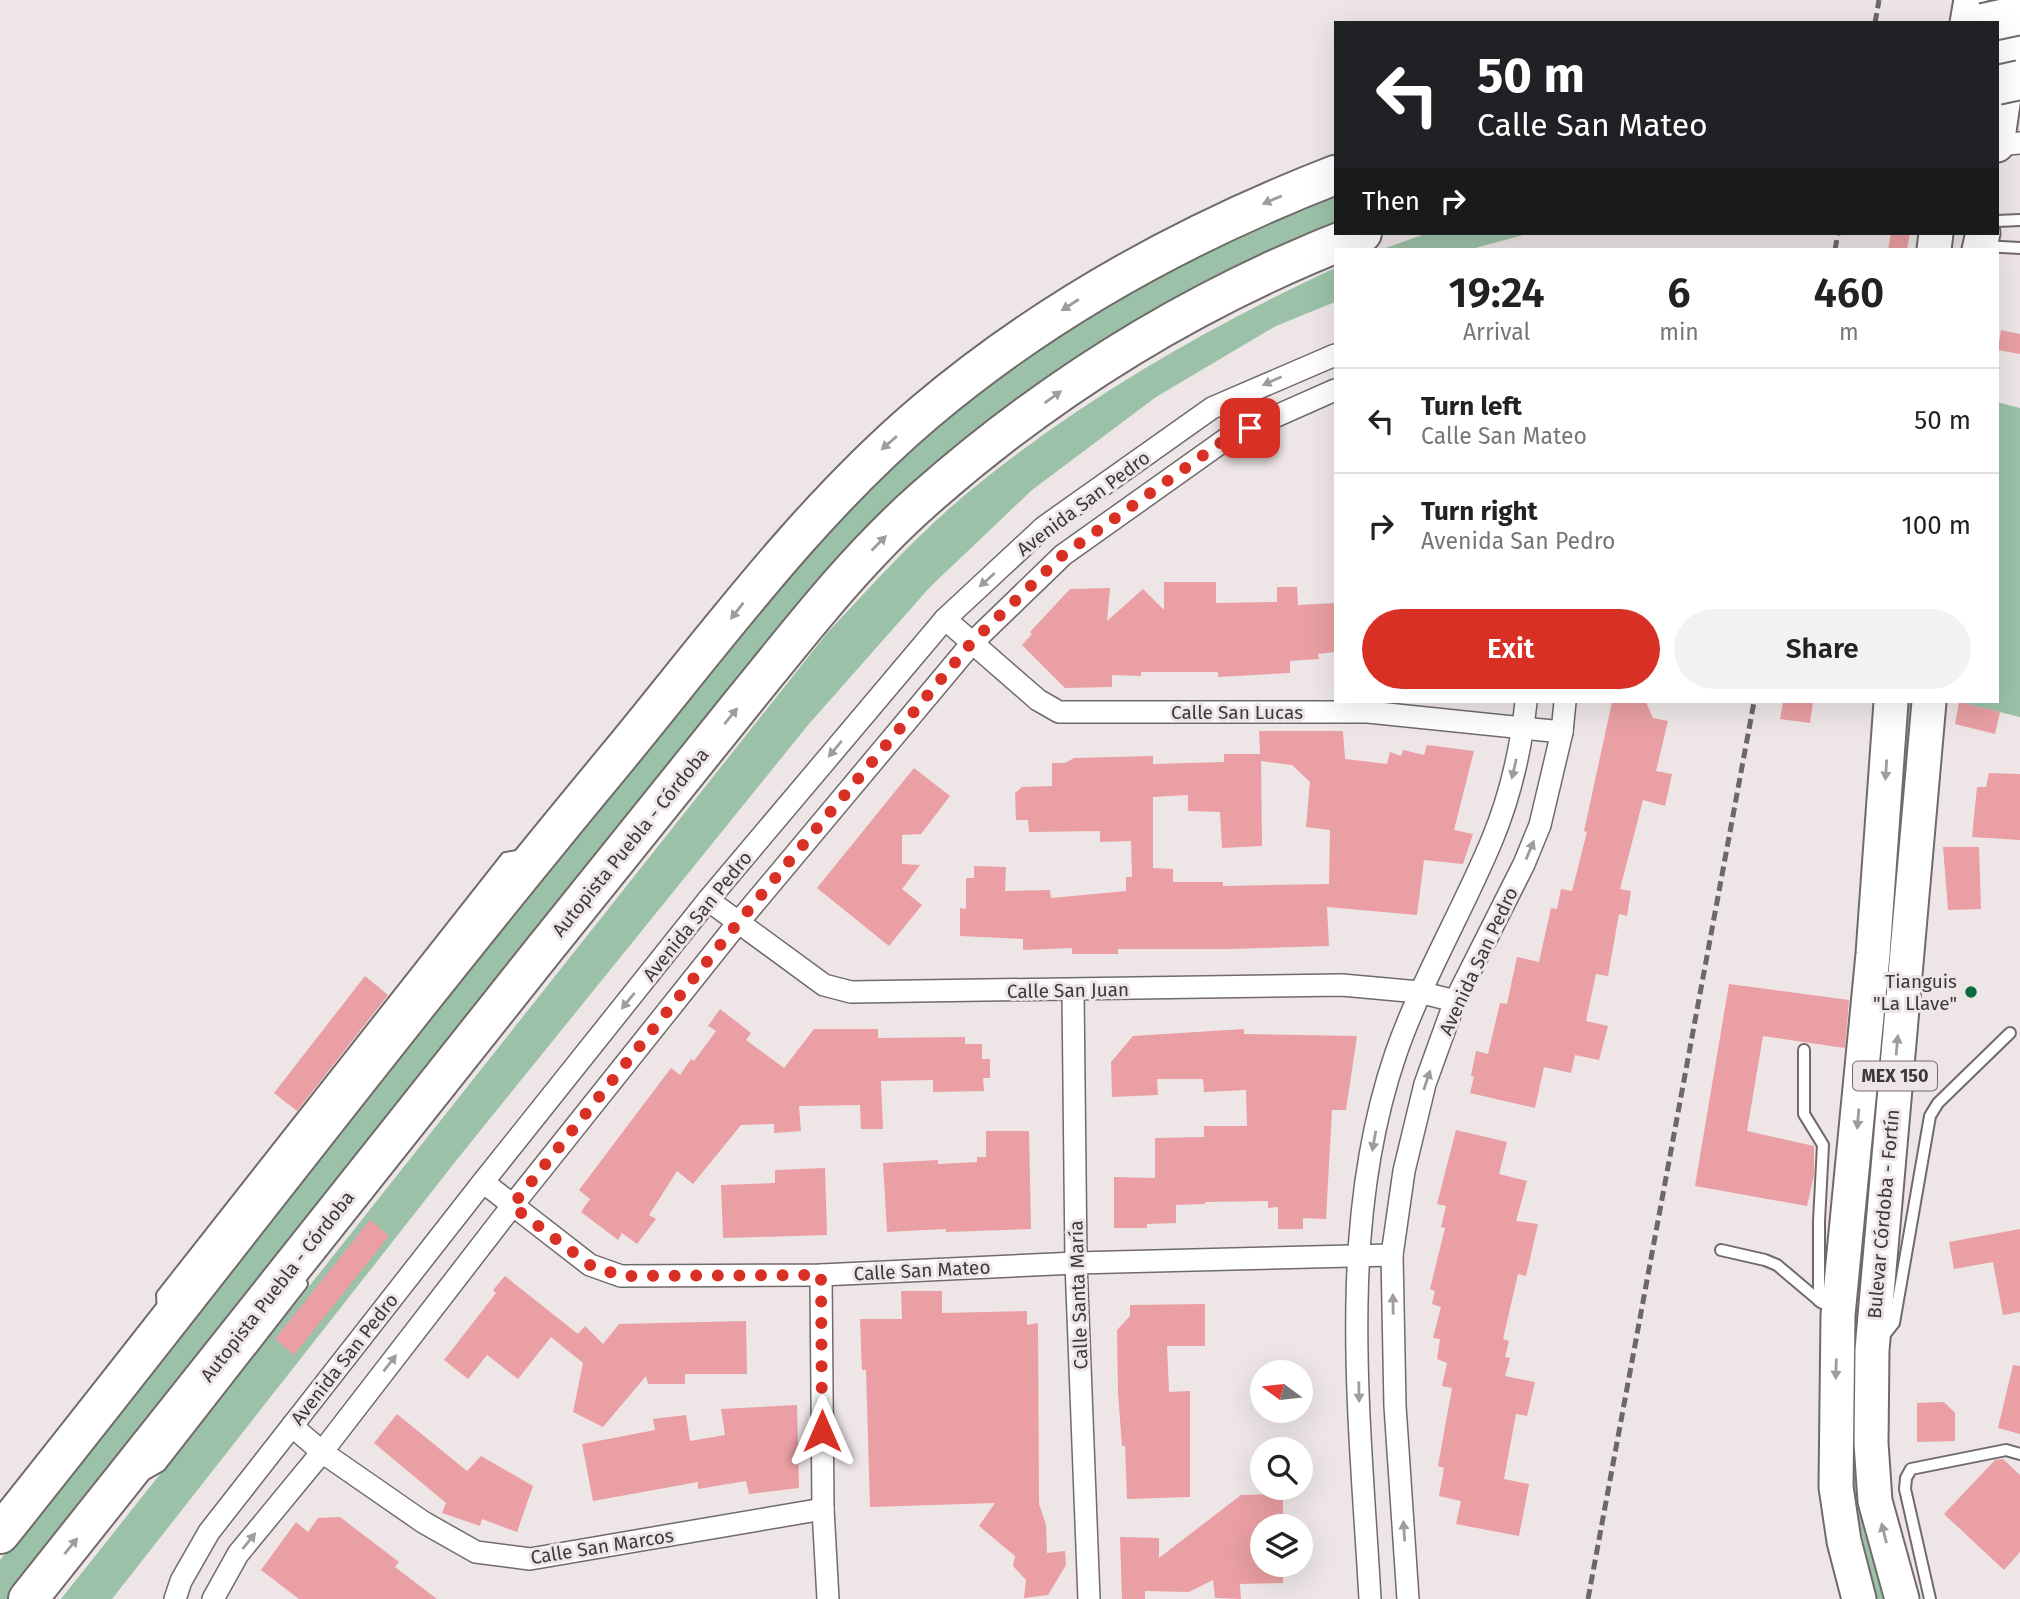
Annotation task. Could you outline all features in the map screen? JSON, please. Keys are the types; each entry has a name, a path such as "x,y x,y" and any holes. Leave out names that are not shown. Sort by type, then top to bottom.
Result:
{"highway":[{"path":"1992,21 2020,15"},
{"path":"1999,85 2020,80"},
{"path":"0,1534 537,853 765,575 880,451 928,409 1028,333 1095,289 1234,216 1334,175"},
{"name":"Autopista Puebla - Córdoba","path":"28,1599 521,987 813,616 866,557 922,501 996,439 1092,369 1154,329 1227,291 1357,235"}],"main road":[{"path":"1967,21 1971,0"},
{"path":"1999,131 2018,0"},
{"name":"Bulevar Córdoba - Fortín","path":"1859,1599 1844,1541 1836,1487 1829,1308 1843,1276 1873,954 1891,703"},
{"name":"Bulevar Córdoba - Fortín","path":"1902,1599 1875,1501 1871,1443 1872,1350 1929,703"}],"street":[{"path":"1999,145 2020,143"},
{"name":"Avenida San Pedro","path":"175,1599 181,1581 209,1532 482,1182 708,900 945,619 1044,527 1212,408 1334,355"},
{"name":"Avenida San Pedro","path":"213,1599 238,1554 322,1451 512,1206 737,924 972,642 1063,555 1229,437 1334,390"},
{"name":"Calle San Lucas","path":"945,619 1038,701 1059,712 1368,712 1562,732"},
{"name":"Avenida San Pedro","path":"1370,1599 1360,1411 1357,1254 1375,1134 1396,1055 1419,992 1493,839 1508,792 1523,729 1526,703"},
{"name":"Avenida San Pedro","path":"1408,1599 1395,1406 1392,1255 1404,1171 1425,1084 1455,1002 1541,825 1562,732 1565,703"},
{"name":"Calle San Juan","path":"708,900 737,924 824,985 851,992 1342,985 1419,992 1455,1002"},
{"name":"Calle Santa María","path":"1073,990 1076,1263 1089,1599"},
{"name":"Calle San Mateo","path":"482,1182 590,1265 621,1276 821,1275 1076,1263 1392,1255"},
{"path":"821,1275 823,1509 828,1599"},
{"name":"Calle San Marcos","path":"292,1426 322,1451 423,1522 476,1552 530,1559 823,1509"}],"lane":[{"path":"1999,230 2020,220"},
{"path":"1985,237 2020,248"},
{"path":"1872,1350 1894,1323 1930,1116 1938,1103 2010,1033"},
{"path":"1804,1050 1804,1114 1823,1145 1829,1308"},
{"path":"1721,1250 1777,1265 1829,1308"},
{"path":"126,1477 142,1475 160,1466 313,1270"},
{"path":"1930,1599 1906,1489 1906,1478 1910,1469 2006,1450 2020,1454"}],"green space":[{"path":"1334,191 1334,228 953,459 12,1599 0,1599 0,1560 727,639 857,499 930,433 1008,369 1090,312 1133,286 1235,235"},
{"path":"1422,235 1524,235 1475,248 1386,248"},
{"path":"1334,268 1334,302 1276,326 1156,397 1032,490 930,587 808,725 459,1157 112,1599 61,1599 828,632 881,575 976,486 1060,423 1149,366"},
{"path":"1999,403 2020,408 2020,717 1963,703 1999,703"},
{"path":"1906,703 1914,703 1903,847 1897,847"},
{"path":"1861,1241 1870,1241 1862,1515 1883,1599 1877,1599 1863,1541 1849,1424 1850,1349"}],"building":[{"path":"1891,235 1910,235 1907,248 1888,248"},
{"path":"2001,330 2020,334 2020,354 1999,350"},
{"path":"1164,582 1216,582 1216,603 1277,602 1277,587 1297,587 1298,605 1334,603 1334,652 1318,654 1319,659 1290,661 1290,673 1218,677 1218,672 1141,672 1141,676 1112,675 1112,687 1065,688 1022,645 1032,634 1030,632 1070,589 1110,588 1107,621 1143,589 1164,610"},
{"path":"1612,703 1646,703 1653,718 1668,721 1656,771 1672,774 1665,806 1643,800 1620,889 1631,891 1627,916 1619,914 1608,976 1596,974 1586,1021 1608,1026 1599,1060 1575,1055 1571,1073 1544,1067 1535,1108 1470,1093 1476,1051 1488,1054 1500,1003 1507,1004 1517,957 1539,962 1551,908 1557,909 1561,889 1572,891 1587,832 1584,831"},
{"path":"1783,703 1813,703 1810,723 1780,719"},
{"path":"1959,703 2000,712 1995,734 1955,724"},
{"path":"1259,731 1343,731 1345,759 1387,764 1390,752 1401,756 1403,750 1424,755 1427,745 1474,751 1454,830 1473,834 1463,864 1424,860 1417,915 1327,907 1329,946 1118,949 1118,954 1072,954 1072,948 1023,950 1023,939 960,936 960,908 966,909 966,878 974,878 974,866 1006,867 1005,891 1050,890 1051,898 1126,891 1126,877 1132,877 1131,841 1100,842 1100,831 1029,832 1028,820 1016,820 1015,793 1022,787 1052,786 1052,763 1065,763 1074,758 1153,756 1153,764 1224,762 1224,754 1260,754","holes":["1261,761 1292,765 1310,782 1306,827 1330,830 1329,884 1223,886 1223,882 1173,882 1173,869 1153,868 1153,797 1188,795 1188,811 1220,812 1222,848 1262,846"]},
{"path":"914,768 950,796 921,834 902,835 902,864 920,865 902,889 922,905 889,946 817,888"},
{"path":"1989,773 2020,774 2020,840 1972,837 1977,787 1986,787"},
{"path":"1943,847 1979,847 1981,909 1948,910"},
{"path":"365,976 388,995 297,1111 274,1093"},
{"path":"1729,984 1849,1000 1845,1048 1763,1036 1747,1131 1814,1146 1814,1175 1807,1206 1695,1186"},
{"path":"720,1009 751,1033 746,1040 784,1068 814,1029 878,1029 878,1038 965,1037 965,1044 982,1044 982,1059 990,1059 990,1078 983,1078 984,1091 933,1092 933,1080 881,1081 883,1129 861,1129 860,1105 799,1106 801,1131 774,1133 774,1124 741,1125 693,1184 677,1171 649,1215 656,1219 637,1244 622,1233 618,1240 581,1212 590,1199 579,1190 671,1068 680,1075 691,1059 694,1061 716,1031 708,1026"},
{"path":"1244,1029 1244,1034 1357,1036 1346,1110 1332,1110 1326,1219 1303,1218 1303,1229 1278,1229 1278,1207 1268,1208 1268,1201 1205,1202 1176,1205 1176,1223 1147,1224 1147,1228 1114,1228 1114,1177 1155,1178 1155,1138 1204,1137 1204,1126 1247,1126 1246,1090 1204,1092 1203,1079 1157,1079 1158,1095 1112,1097 1111,1062 1133,1036"},
{"path":"1456,1130 1507,1142 1499,1174 1527,1181 1516,1221 1538,1224 1526,1276 1518,1274 1503,1339 1509,1341 1505,1357 1510,1358 1505,1376 1535,1382 1527,1416 1516,1414 1504,1479 1529,1484 1519,1536 1456,1524 1461,1501 1439,1496 1444,1468 1438,1466 1452,1388 1442,1386 1447,1363 1437,1359 1440,1339 1433,1338 1441,1307 1432,1304 1435,1291 1430,1289 1445,1228 1441,1227 1446,1206 1437,1204"},
{"path":"986,1131 1029,1131 1031,1229 887,1232 883,1163 938,1160 938,1164 977,1162 977,1157 986,1157"},
{"path":"825,1168 827,1235 723,1238 721,1185 775,1183 775,1170"},
{"path":"370,1220 389,1236 294,1355 275,1339"},
{"path":"2020,1229 2020,1312 2003,1315 1993,1262 1954,1269 1949,1242"},
{"path":"505,1276 578,1334 585,1326 603,1344 619,1324 746,1321 747,1374 685,1374 685,1384 648,1384 646,1376 603,1427 573,1412 583,1363 551,1337 518,1379 487,1355 468,1379 444,1360 496,1293 493,1290"},
{"path":"901,1291 942,1291 942,1313 1027,1311 1027,1325 1038,1323 1039,1504 1046,1525 1047,1553 1065,1551 1066,1565 1048,1595 1024,1598 1026,1580 1013,1566 1015,1556 979,1526 995,1503 870,1507 866,1370 862,1370 860,1319 902,1319"},
{"path":"1205,1304 1205,1346 1167,1346 1169,1392 1190,1391 1190,1497 1127,1499 1125,1446 1122,1446 1118,1393 1117,1330 1130,1316 1130,1305"},
{"path":"2013,1365 2020,1366 2020,1434 1998,1428"},
{"path":"1944,1402 1955,1413 1955,1441 1917,1442 1917,1403"},
{"path":"797,1405 799,1488 749,1494 746,1481 698,1489 698,1482 593,1501 582,1444 655,1430 653,1419 686,1415 690,1441 725,1435 721,1409"},
{"path":"397,1414 467,1471 481,1456 533,1486 517,1532 482,1519 480,1526 442,1513 446,1503 374,1443"},
{"path":"2003,1459 2020,1475 2020,1552 2004,1570 1944,1514 1995,1460"},
{"path":"1241,1495 1250,1495 1250,1500 1283,1500 1283,1514 1250,1514 1250,1577 1283,1577 1283,1583 1240,1584 1241,1599 1215,1598 1213,1580 1189,1592 1145,1591 1145,1599 1122,1599 1120,1537 1159,1538 1159,1558"},
{"path":"340,1517 399,1562 395,1567 437,1599 299,1599 261,1570 296,1522 308,1532 318,1518"}],"railway":[{"path":"1875,21 1879,0"},
{"path":"1835,248 1838,235"},
{"path":"1588,1599 1754,703"}],"place":[{"name":"Tianguis \"La Llave\"","path":"1971,992"}],"route":[{"path":"822,1431 821,1275 621,1276 590,1265 512,1206 737,924 972,642 1063,555 1229,437 1250,428"}]}
